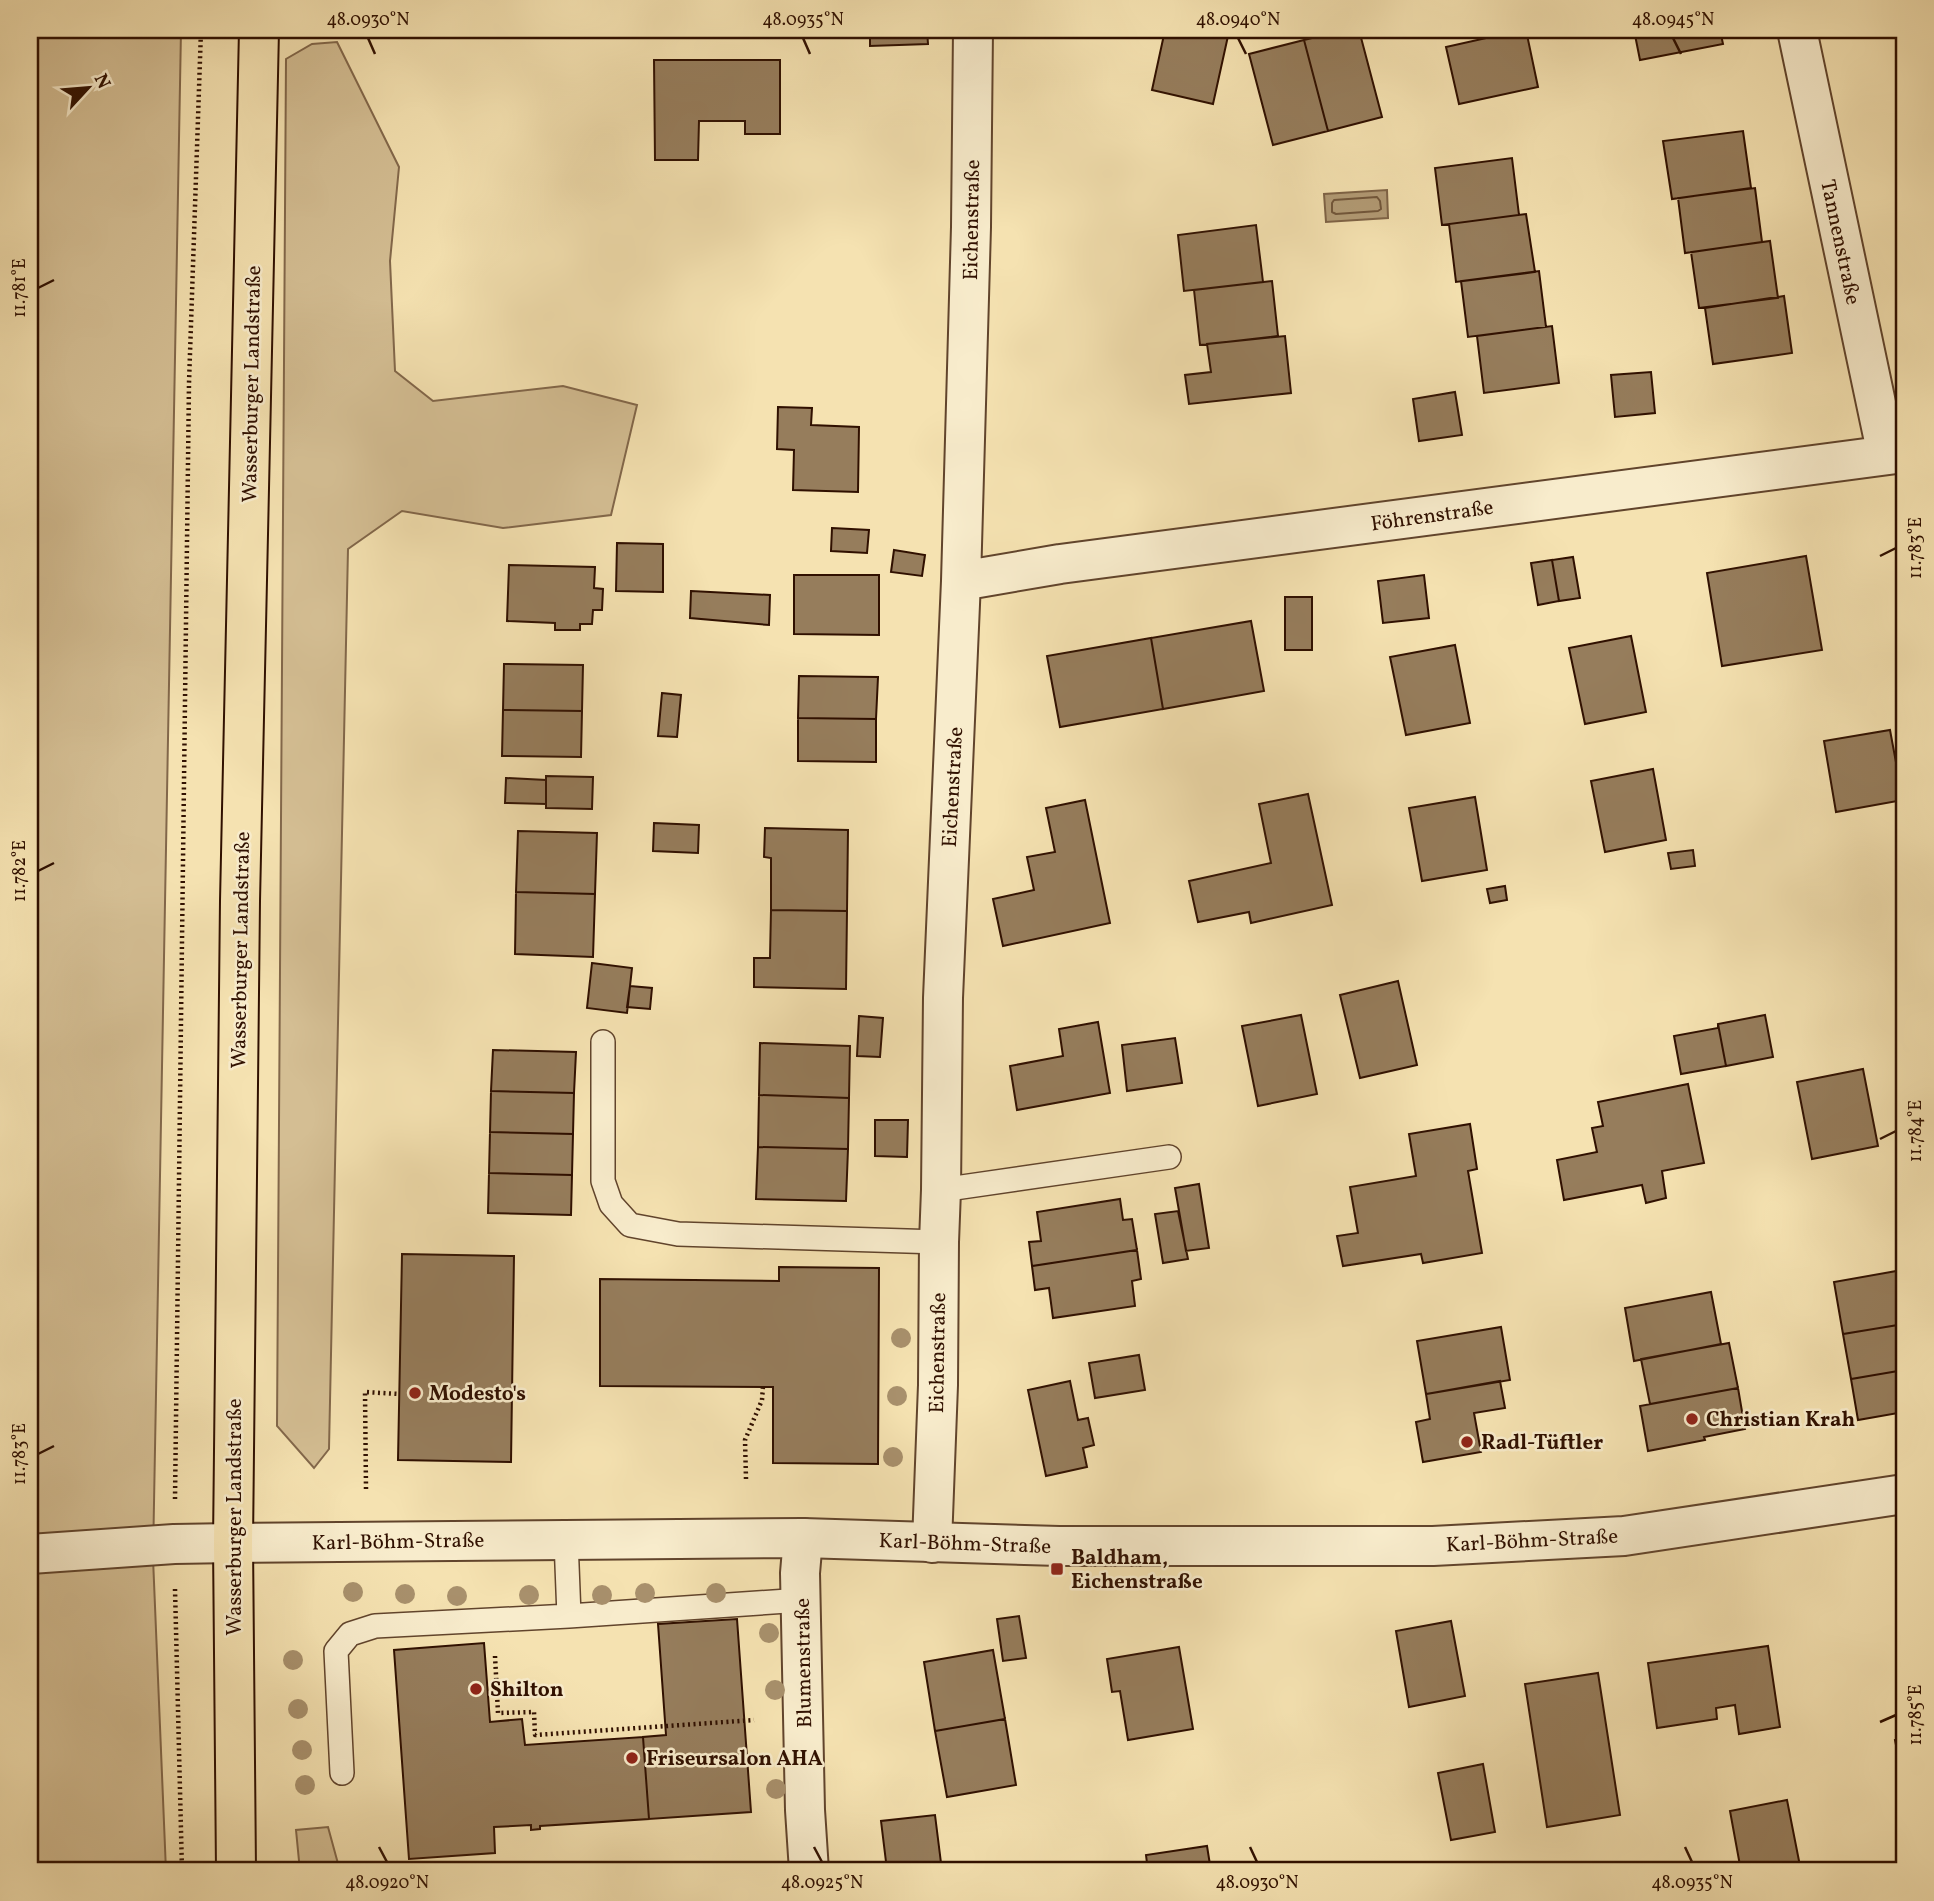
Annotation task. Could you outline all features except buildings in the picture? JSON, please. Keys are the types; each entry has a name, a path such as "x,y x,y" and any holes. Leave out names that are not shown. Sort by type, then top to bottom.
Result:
{"main road":[{"name":"Wasserburger Landstraße","path":"236,1871 233,1542 240,901 259,30"}],"street":[{"name":"Eichenstraße","path":"932,1543 938,1385 943,998 961,581 971,227 973,30"},
{"name":"Tannenstraße","path":"1797,30 1895,454"},
{"name":"Föhrenstraße","path":"961,581 1060,564 1895,454"},
{"name":"Karl-Böhm-Straße","path":"30,1554 233,1542 803,1538 1177,1547 1433,1546 1624,1536 1904,1494"},
{"name":"Blumenstraße","path":"803,1538 800,1573 805,1810 809,1871"}],"lane":[{"path":"603,1042 603,1181 611,1204 630,1225 678,1234 939,1242"},
{"path":"941,1190 1169,1157"},
{"path":"566,1540 569,1616"},
{"path":"342,1773 336,1651 350,1634 375,1626 802,1600"}],"path":[{"path":"182,1871 174,1544 189,383 201,30"},
{"path":"746,1479 745,1440 762,1399 763,1386"},
{"path":"366,1489 365,1392 399,1394"},
{"path":"493,1620 498,1713 534,1712 535,1735 754,1720"}],"shaded area":[{"path":"30,30 181,30 153,1558 166,1871 30,1871"},
{"path":"337,42 399,167 390,261 395,371 433,401 563,386 637,405 611,515 503,528 402,511 348,549 329,1449 314,1468 277,1426 286,59 312,44"},
{"path":"328,1827 340,1871 300,1871 296,1830"}],"water":[{"path":"1387,190 1388,218 1326,222 1324,194"}],"place":[{"name":"Modesto's","path":"415,1393"},
{"name":"Christian Krah","path":"1692,1419"},
{"name":"Radl-Tüftler","path":"1467,1442"},
{"name":"Baldham, Eichenstraße","path":"1057,1569"},
{"name":"Shilton","path":"476,1689"},
{"name":"Friseursalon AHA","path":"632,1758"}]}
